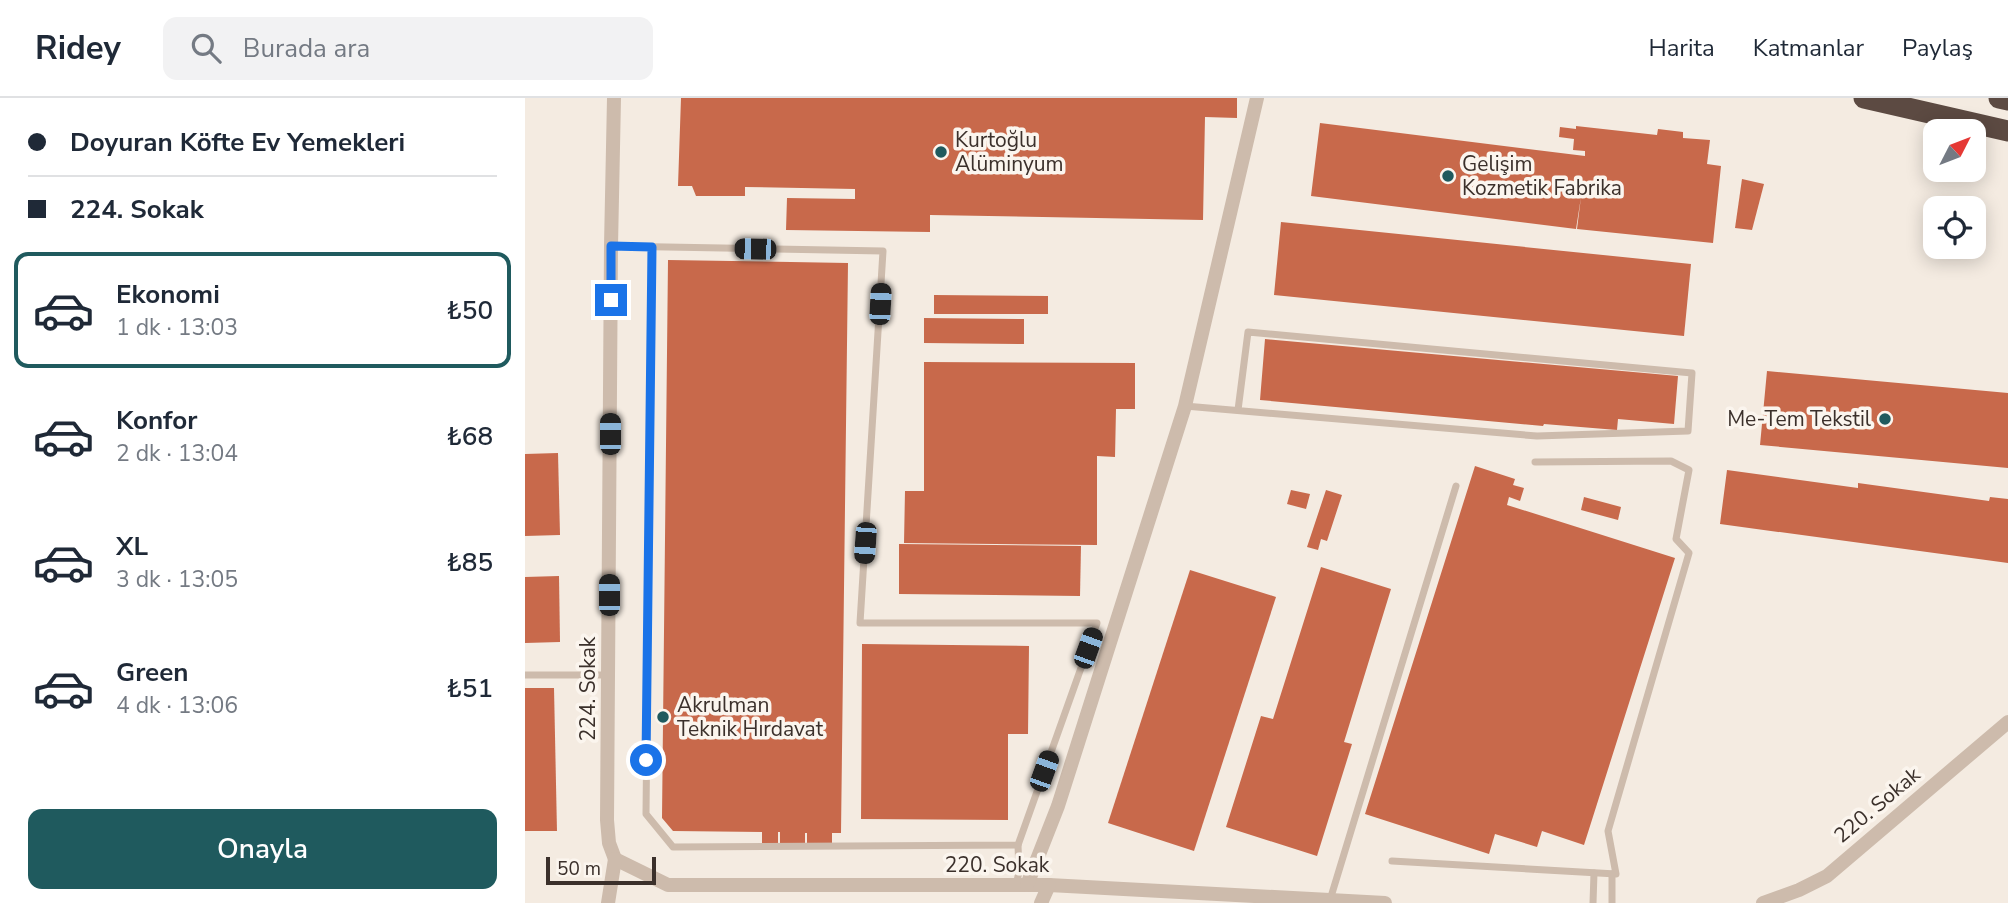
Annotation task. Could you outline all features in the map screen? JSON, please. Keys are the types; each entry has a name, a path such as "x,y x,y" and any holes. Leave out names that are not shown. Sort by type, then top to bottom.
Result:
{"highway":[{"path":"1864,98 2008,131"},
{"path":"1930,98 1942,105 2008,123"},
{"path":"1999,98 2008,100"}],"street":[{"name":"224. Sokak","path":"614,98 607,820 609,843 615,859"},
{"path":"1021,885 1058,806 1185,405 1257,98"},
{"name":"220. Sokak","path":"1763,903 1827,876 2008,722"},
{"path":"608,903 615,859"},
{"name":"220. Sokak","path":"615,859 668,885 1021,885 1384,903"},
{"path":"1041,903 1049,886"}],"lane":[{"path":"611,246 883,251 860,623 1097,624 1018,845 1021,885"},
{"path":"652,247 646,814 673,847 1018,845"},
{"path":"1185,405 1238,410 1537,436 1688,431 1692,373 1248,332 1238,410"},
{"path":"1392,861 1616,874 1608,831 1689,553 1676,539 1689,470 1671,461 1535,462"},
{"path":"1330,900 1456,486"},
{"path":"525,675 609,675"},
{"path":"1593,903 1594,873"},
{"path":"1612,874 1612,903"}],"building":[{"name":"Kurtoğlu Alüminyum","path":"681,98 1237,98 1237,118 1205,117 1203,220 930,215 930,232 786,230 787,198 855,199 855,189 745,187 745,196 696,196 692,186 678,186"},
{"path":"1320,123 1585,156 1585,151 1573,150 1574,139 1559,137 1560,127 1576,129 1576,126 1657,135 1658,129 1683,132 1683,138 1710,140 1707,164 1721,166 1713,243 1577,229 1581,197 1576,229 1311,196"},
{"path":"1742,179 1764,184 1752,230 1735,228"},
{"path":"1281,222 1691,264 1684,336 1274,295"},
{"path":"668,260 848,263 841,833 832,833 832,844 807,843 807,833 805,843 780,843 778,832 778,843 762,843 762,832 673,831 662,818"},
{"path":"934,295 1048,296 1048,314 934,314"},
{"path":"924,318 1024,319 1024,344 924,343"},
{"path":"1265,339 1678,376 1674,424 1618,419 1617,430 1543,426 1260,400"},
{"path":"924,362 1135,363 1135,409 1116,409 1115,457 1097,456 1097,545 904,543 905,491 924,491"},
{"name":"Me-Tem Tekstil","path":"1767,371 2008,393 2008,468 1760,445"},
{"path":"558,453 560,535 525,536 525,454"},
{"path":"1475,466 1515,479 1513,485 1524,488 1520,501 1509,497 1507,505 1675,558 1584,845 1542,831 1537,847 1495,834 1489,854 1365,814"},
{"path":"1727,470 1858,488 1858,483 1989,501 1990,497 2008,499 2008,563 1720,524"},
{"path":"1291,490 1310,494 1306,509 1287,504"},
{"path":"1326,490 1342,495 1327,541 1321,539 1318,550 1307,547"},
{"path":"1584,497 1621,507 1618,520 1581,510"},
{"path":"899,544 1081,546 1080,596 899,594"},
{"path":"1321,567 1391,589 1344,742 1352,744 1317,856 1226,827 1261,716 1273,719"},
{"path":"1190,570 1276,597 1194,851 1108,823"},
{"path":"559,576 560,642 525,643 525,577"},
{"path":"862,644 1029,646 1028,734 1008,734 1008,820 861,819"},
{"path":"525,688 554,688 557,831 525,831"}],"place":[{"name":"Kurtoğlu Alüminyum","path":"941,152"},
{"name":"Gelişim Kozmetik Fabrika","path":"1448,176"},
{"name":"Me-Tem Tekstil","path":"1885,419"},
{"name":"Akrulman Teknik Hırdavat","path":"663,717"}],"route":[{"path":"611,300 611,246 652,247 646,760"}]}
